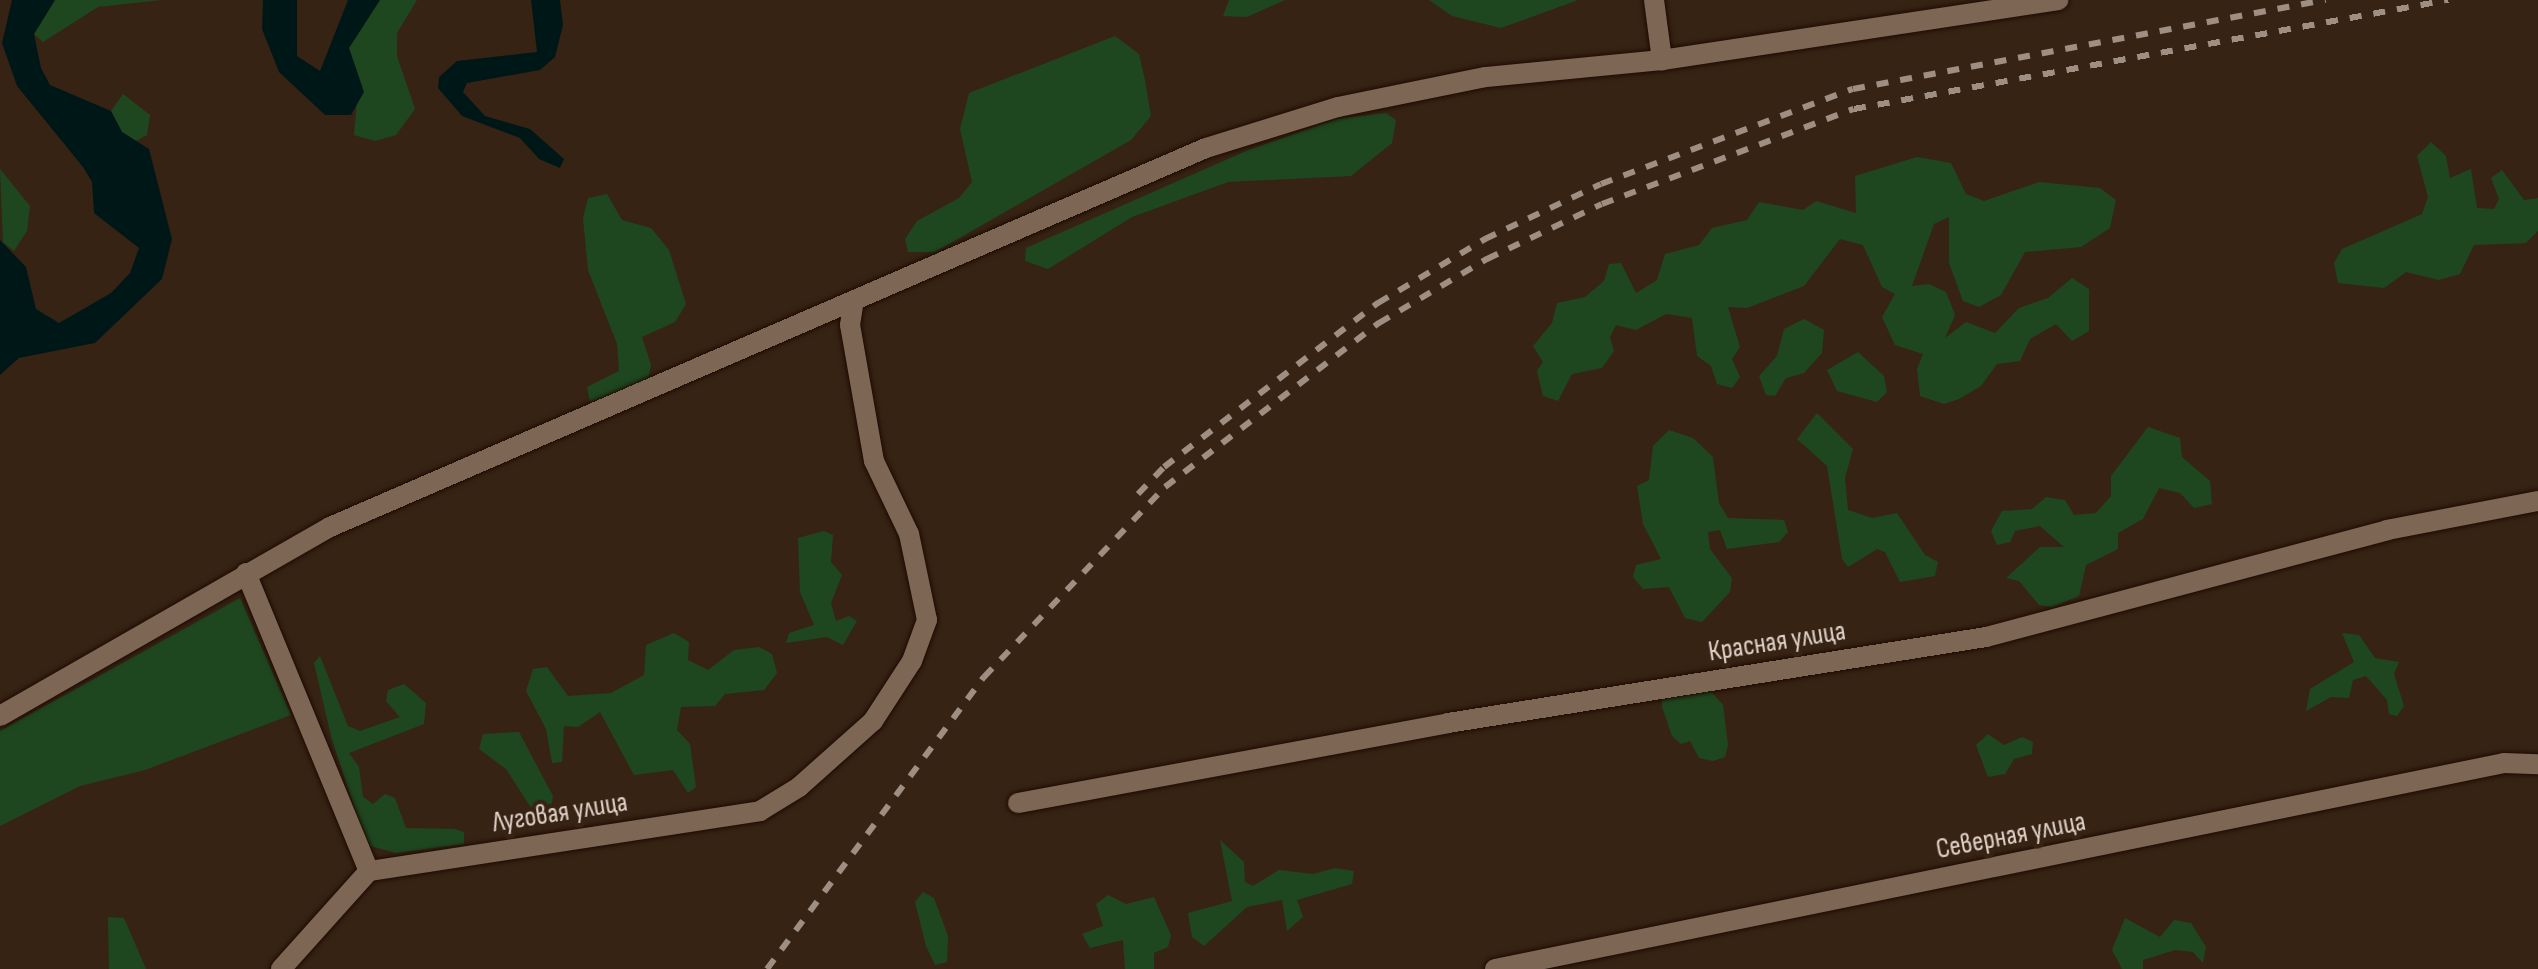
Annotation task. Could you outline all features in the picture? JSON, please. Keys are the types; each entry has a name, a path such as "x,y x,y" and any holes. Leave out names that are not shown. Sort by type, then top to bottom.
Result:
{"street":[{"path":"1654,0 1662,60"},
{"path":"0,716 330,527 1206,148 1338,107 1486,76 1662,60 2058,0"},
{"name":"Луговая улица","path":"368,871 760,811 799,787 873,721 912,661 927,620 908,534 874,461 850,324 854,301"},
{"name":"Красная улица","path":"1018,804 1448,723 1986,637 2387,530 2538,500"},
{"path":"246,573 368,871 282,969"},
{"name":"Северная улица","path":"1495,969 2504,763 2538,764"}],"green space":[{"path":"55,0 161,0 98,7 43,42 34,34"},
{"path":"380,0 417,0 397,33 397,56 415,109 396,135 375,141 354,135 359,78 349,48"},
{"path":"1229,0 1285,0 1247,17 1223,16"},
{"path":"1429,0 1578,0 1501,28 1452,16"},
{"path":"1115,36 1139,54 1151,116 1131,140 935,252 908,252 905,239 917,221 959,198 972,182 960,129 969,93"},
{"path":"123,94 150,115 147,135 136,141 122,132 111,111"},
{"path":"1386,113 1396,120 1392,143 1351,176 1228,182 1132,217 1048,269 1025,261 1026,248 1246,151 1337,119"},
{"path":"2431,142 2446,156 2450,178 2471,169 2477,208 2494,209 2499,199 2491,178 2502,170 2524,200 2538,198 2538,231 2526,243 2474,245 2460,274 2439,280 2406,272 2384,288 2338,283 2334,263 2342,249 2422,214 2428,197 2417,156"},
{"path":"1917,157 1951,163 1966,194 1984,201 2039,182 2100,188 2116,200 2110,228 2081,247 2025,252 2001,295 1979,307 1963,301 1949,263 1949,217 1934,224 1912,286 1929,284 1946,292 1955,315 1945,338 1966,322 1995,333 2019,308 2048,298 2072,278 2089,289 2089,331 2072,341 2056,324 2030,339 2020,361 1997,364 1981,386 1959,399 1944,404 1920,396 1917,369 1923,354 1895,345 1882,317 1895,294 1882,287 1863,245 1840,239 1804,286 1747,308 1728,307 1740,347 1732,359 1740,377 1732,388 1717,384 1711,366 1697,356 1692,318 1666,314 1636,330 1616,325 1610,337 1614,351 1602,368 1572,374 1558,401 1543,396 1537,371 1543,362 1533,346 1552,323 1557,303 1585,297 1604,281 1609,264 1621,263 1636,293 1657,280 1665,254 1699,245 1712,228 1747,220 1759,202 1803,210 1816,201 1856,213 1855,176"},
{"path":"0,169 30,206 27,231 14,251 3,242"},
{"path":"607,194 622,220 651,228 669,250 686,304 675,322 642,337 651,365 647,385 590,402 587,387 619,371 617,344 588,270 583,218 588,198"},
{"path":"1804,319 1824,330 1822,353 1804,373 1786,378 1775,396 1766,395 1759,376 1777,356 1784,329"},
{"path":"1858,352 1884,376 1887,392 1877,402 1837,391 1827,370"},
{"path":"1817,413 1853,449 1845,478 1848,510 1872,518 1897,513 1925,555 1938,562 1935,576 1900,582 1885,552 1877,549 1848,567 1842,559 1827,466 1797,439"},
{"path":"2148,427 2180,438 2182,457 2210,481 2212,504 2194,508 2180,493 2159,488 2143,519 2118,533 2118,549 2086,565 2079,596 2052,607 2039,605 2019,581 2006,578 2040,547 2064,547 2040,526 2015,531 2010,542 1997,545 1991,531 2002,511 2032,509 2046,497 2065,500 2074,515 2096,513 2111,496 2111,476"},
{"path":"1669,430 1693,438 1713,457 1719,503 1728,518 1784,520 1788,532 1779,542 1727,549 1720,530 1708,532 1710,549 1732,578 1730,592 1702,622 1685,618 1669,587 1643,589 1633,577 1636,565 1661,559 1643,524 1637,486 1649,480 1653,446"},
{"path":"824,531 833,535 831,562 842,575 831,603 836,621 849,616 857,621 843,645 827,637 786,643 789,633 814,625 800,592 798,538"},
{"path":"240,598 291,715 145,770 80,786 0,826 0,731"},
{"path":"674,633 689,642 688,660 708,670 734,650 759,647 772,654 777,673 764,690 725,694 715,706 681,707 677,730 690,744 696,787 688,793 673,770 634,775 600,712 578,727 564,726 562,762 552,763 546,729 526,691 533,669 547,667 568,696 611,693 644,675 646,645"},
{"path":"2342,633 2359,635 2375,658 2399,662 2394,674 2404,706 2397,716 2389,714 2387,700 2366,676 2353,680 2349,698 2331,697 2306,711 2310,689 2354,662"},
{"path":"320,656 348,726 360,731 400,717 386,701 388,690 404,684 426,703 424,724 349,753 359,767 363,797 373,804 385,794 395,798 406,828 454,829 464,832 464,844 396,853 367,845 332,740 314,663"},
{"path":"1708,688 1723,705 1728,745 1725,757 1713,761 1699,758 1690,741 1681,744 1672,736 1662,707 1662,695"},
{"path":"519,732 553,796 551,809 537,817 506,769 479,749 483,734"},
{"path":"1988,734 2004,745 2022,737 2033,742 2032,754 2014,759 2005,774 1988,777 1976,745"},
{"path":"1220,840 1244,862 1245,882 1253,886 1279,870 1313,874 1335,868 1354,871 1352,884 1297,900 1303,917 1287,931 1282,900 1247,907 1204,946 1192,937 1188,913 1232,901"},
{"path":"923,892 934,898 948,936 947,962 935,965 926,946 915,902"},
{"path":"1108,895 1126,904 1154,897 1171,935 1168,947 1154,953 1154,969 1125,969 1123,940 1090,948 1082,934 1103,926 1096,904"},
{"path":"108,917 124,918 146,969 109,969"},
{"path":"2125,918 2160,937 2174,920 2191,923 2206,947 2203,963 2193,952 2175,950 2143,960 2143,969 2122,969 2112,950"}],"shaded area":[{"path":"12,0 55,0 34,34 41,68 50,85 111,111 122,132 149,149 172,239 162,279 95,343 19,358 0,375 0,240 26,267 36,309 59,323 111,293 130,273 139,248 94,213 92,182 83,167 17,86 2,43"},
{"path":"263,0 297,0 297,56 320,71 348,0 380,0 349,48 364,92 351,115 325,115 279,72 262,29"},
{"path":"531,0 560,0 563,25 555,57 540,70 467,83 463,92 485,116 530,129 564,159 560,168 539,159 520,138 462,116 438,88 439,77 457,61 537,52"}],"railway":[{"path":"1138,494 1164,467 1378,303 1485,239 1601,184 1853,89 2326,0"},
{"path":"767,969 984,677 1165,487 1379,323 1487,259 1602,204 1854,109 2448,0"}]}
